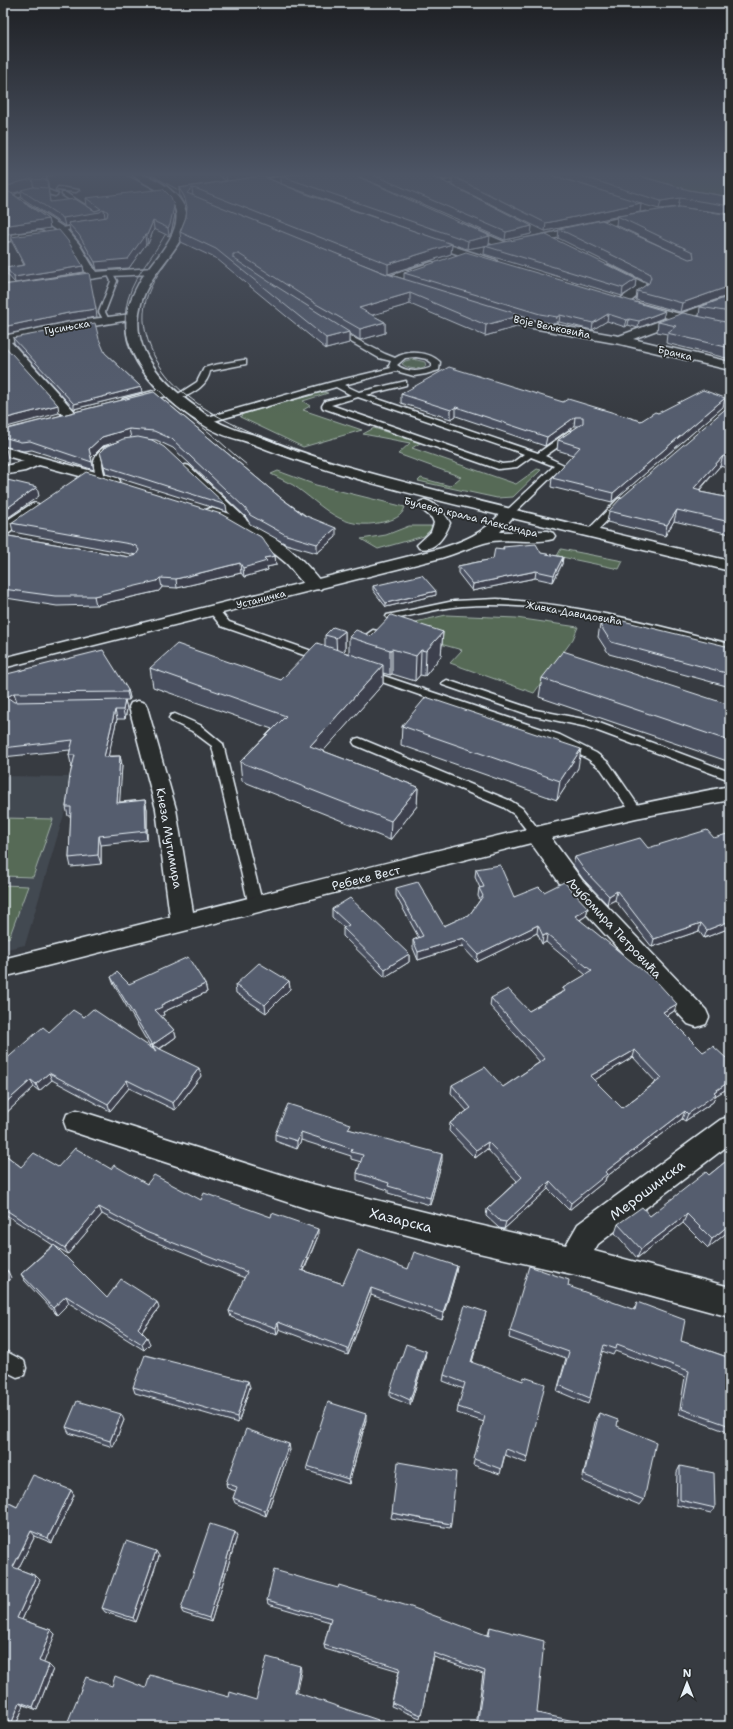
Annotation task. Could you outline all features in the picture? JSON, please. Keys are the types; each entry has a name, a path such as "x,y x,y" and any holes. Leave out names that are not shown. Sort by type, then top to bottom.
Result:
{"street":[{"path":"80,254 92,275"},
{"name":"Булевар краља Александра","path":"165,254 137,295 131,317 132,333 138,352 148,368 172,395 244,446 310,475 425,505 590,533 730,567"},
{"path":"388,280 466,254 502,265"},
{"path":"600,264 644,287 619,301 680,318 730,328"},
{"path":"3,289 92,275 153,271"},
{"path":"375,275 403,285"},
{"path":"620,340 730,299"},
{"name":"Воје Вељковића","path":"484,310 532,324 620,340"},
{"name":"Гусињска","path":"3,341 106,320 131,317"},
{"name":"Брачка","path":"620,340 730,366"},
{"path":"3,341 72,417"},
{"path":"116,405 172,395"},
{"path":"56,421 86,413"},
{"name":"Булевар краља Александра","path":"223,430 238,433 300,458 499,517 547,536 646,558 730,567"},
{"path":"3,451 126,485"},
{"path":"3,471 20,468 36,461"},
{"path":"68,486 86,474"},
{"path":"3,530 49,498"},
{"path":"425,505 439,516 442,523 438,534 425,545"},
{"path":"197,508 246,528 284,551 311,581"},
{"name":"Устаничка","path":"3,652 311,581 435,555 483,538 499,517"},
{"name":"Устаничка","path":"3,663 214,611 425,545 499,517"},
{"path":"483,538 519,535 547,536"},
{"name":"Кнеза Мутимира","path":"132,705 166,809 183,924"},
{"name":"Ребеке Вест","path":"3,968 256,906 536,834 636,811 730,793"},
{"name":"Љубомира Петровића","path":"536,834 574,886 697,1017"},
{"name":"Хазарска","path":"77,1122 308,1196 457,1234 576,1261 730,1302"},
{"name":"Мерошинска","path":"576,1261 580,1247 588,1234 730,1128"}],"lane":[{"path":"106,320 102,312 114,281 110,273"},
{"path":"207,420 335,384 396,369 406,372 420,373 432,370 437,365 434,360 423,356 403,356 394,360 382,356 325,324"},
{"path":"394,360 393,363 396,369"},
{"path":"172,395 198,386 206,379 207,370 214,367 243,362"},
{"path":"402,383 328,403 326,406 501,467 514,465 578,429"},
{"path":"335,384 358,395 560,465 499,517"},
{"path":"101,477 96,459 97,456 105,449 126,443"},
{"path":"179,461 242,520 246,528"},
{"path":"590,533 615,506 630,494"},
{"name":"Живка Давидовића","path":"392,616 459,604 487,602 527,604 587,613 730,647"},
{"path":"214,611 225,624 338,664"},
{"path":"350,653 373,633"},
{"path":"352,669 556,738 592,756 604,766 636,811"},
{"path":"447,683 534,713 590,724 719,770 730,776"},
{"path":"175,718 196,728 217,744 256,906"},
{"path":"359,742 507,804 518,811 536,834"}],"shaded area":[{"path":"3,776 70,777 68,801 25,945 3,950"}],"green space":[{"path":"413,359 425,362 426,366 414,369 402,364 405,361"},
{"path":"323,392 328,393 303,401 310,406 303,410 362,430 303,447 240,417 243,414"},
{"path":"374,428 420,443 412,448 516,484 537,469 541,470 513,497 497,498 418,481 421,478 450,486 461,477 398,454 410,443 363,434"},
{"path":"278,471 316,485 405,507 397,518 383,522 368,524 344,520 324,509 293,485 271,474"},
{"path":"409,526 431,526 432,528 424,536 378,549 361,539 386,535"},
{"path":"561,549 623,561 619,569 557,556"},
{"path":"446,615 516,618 578,627 573,639 534,693 450,663 462,650 397,632 398,626"},
{"path":"3,818 53,819 33,877 3,876"},
{"path":"3,885 28,886 9,938 3,937"}],"building":[{"path":"19,254 76,254 83,266 14,277 6,268 25,265"},
{"path":"90,254 132,254 128,259 95,262"},
{"path":"222,254 336,254 384,273 521,315 486,325 410,293 359,308 385,322 360,329 316,304 239,254 233,254 233,258 349,332 326,338"},
{"path":"362,254 421,254 388,264"},
{"path":"461,254 472,254 665,311 639,321 627,320 608,314 593,323 560,315 557,317 540,314 404,273"},
{"path":"510,254 584,254 636,279 623,288"},
{"path":"609,254 677,254 689,259 694,258 693,254 730,254 730,286 682,303 637,291 649,283 651,277 649,273"},
{"path":"89,273 96,309 68,313 3,327 3,285"},
{"path":"730,296 730,312 700,307"},
{"path":"683,313 730,323 730,348 667,333 676,326 658,322"},
{"path":"95,323 99,339 105,353 141,387 74,404 13,338"},
{"path":"3,344 58,405 3,419"},
{"path":"449,367 563,402 568,399 641,421 655,412 658,413 703,390 725,398 613,493 552,478 580,447 558,440 583,423 583,417 575,417 547,437 456,407 451,410 401,394"},
{"path":"154,392 281,498 304,515 336,528 317,544 286,535 250,515 245,508 172,439 154,431 129,429 102,437 89,449 92,462 30,441 21,442 3,437 3,430"},
{"path":"730,405 730,457 723,456 694,488 701,490 700,492 730,498 730,522 677,510 667,525 609,511 621,498"},
{"path":"138,437 152,440 164,447 226,505 104,466 100,452 104,448 123,439"},
{"path":"86,472 221,514 261,537 275,556 264,558 267,561 243,568 240,563 176,579 160,578 157,581 94,596 55,596 3,589 3,535 129,557 136,555 139,550 136,546 130,544 11,523"},
{"path":"3,479 37,487 3,511"},
{"path":"536,544 541,553 563,557 554,575 536,571 473,584 458,566 493,559 495,548 504,549 503,547"},
{"path":"422,575 436,591 386,603 373,586"},
{"path":"391,615 443,632 426,651 421,650 416,656 392,649 390,650 349,637 356,630 371,636"},
{"path":"623,621 730,647 730,674 611,642 600,625"},
{"path":"333,627 345,631 336,638 325,635"},
{"path":"317,643 383,665 310,746 418,787 391,821 240,762 286,716 150,668 177,644 281,680"},
{"path":"103,650 128,690 127,692 14,693 7,697 14,702 125,700 123,710 115,710 104,757 120,756 117,803 145,800 146,831 99,836 98,855 69,858 71,807 66,807 70,775 75,755 69,755 73,740 3,748 3,675"},
{"path":"563,651 730,705 730,741 542,678"},
{"path":"426,697 581,749 560,781 402,726"},
{"path":"707,830 714,838 730,833 730,921 707,930 701,923 654,939 617,891 609,896 585,871 575,857 640,838 648,848"},
{"path":"500,865 514,897 539,887 544,892 564,882 588,908 575,916 657,982 677,1004 663,1012 703,1052 713,1046 726,1058 730,1055 730,1081 714,1092 716,1094 688,1114 685,1111 605,1172 607,1174 571,1203 550,1181 506,1222 500,1221 487,1209 522,1177 488,1142 476,1150 450,1123 471,1108 452,1085 485,1067 503,1087 545,1059 491,998 508,989 529,1011 565,991 563,988 592,971 547,934 543,936 538,925 478,954 463,938 418,952 413,940 423,936 396,888 418,882 444,926 470,914 483,896 479,888 484,887 476,869","holes":["635,1050 662,1078 622,1108 590,1076"]},
{"path":"350,898 409,954 385,969 343,928 349,925 332,909"},
{"path":"188,957 205,984 161,1005 162,1007 155,1010 174,1030 152,1045 111,977 117,972 129,984"},
{"path":"259,963 289,981 265,1005 235,985"},
{"path":"93,1009 156,1051 152,1045 199,1068 173,1103 127,1080 108,1104 49,1073 36,1084 31,1080 3,1105 3,1062 43,1027 49,1032 73,1010 84,1017"},
{"path":"288,1104 351,1124 348,1129 442,1154 430,1198 388,1186 389,1183 357,1173 363,1155 351,1152 352,1149 301,1132 297,1141 275,1134"},
{"path":"75,1148 111,1169 114,1165 147,1184 154,1175 201,1200 204,1193 271,1217 272,1213 318,1229 301,1270 343,1284 358,1250 408,1269 414,1252 457,1266 443,1313 371,1288 348,1349 278,1322 276,1328 229,1311 247,1272 146,1232 99,1207 65,1248 3,1208 3,1153 21,1167 34,1153 58,1167"},
{"path":"730,1158 730,1224 712,1239 687,1214 641,1249 618,1224 642,1207 650,1216 706,1172 709,1175"},
{"path":"54,1245 107,1298 121,1279 157,1302 138,1328 147,1337 142,1344 66,1296 53,1308 21,1274"},
{"path":"3,1266 8,1271 3,1275"},
{"path":"529,1266 569,1280 568,1286 635,1310 637,1302 685,1320 681,1341 730,1358 730,1426 682,1409 689,1371 617,1344 616,1349 604,1345 590,1398 559,1385 569,1352 510,1331"},
{"path":"465,1305 486,1312 471,1362 523,1381 524,1377 545,1384 528,1457 506,1449 501,1469 474,1459 485,1416 458,1407 465,1383 444,1375"},
{"path":"406,1344 426,1351 410,1400 390,1391"},
{"path":"145,1355 248,1381 237,1417 133,1387"},
{"path":"77,1401 121,1414 110,1441 66,1427"},
{"path":"328,1402 366,1414 348,1479 307,1466"},
{"path":"599,1413 618,1420 617,1426 656,1442 644,1500 584,1475"},
{"path":"246,1429 289,1444 265,1511 233,1498 237,1487 226,1483"},
{"path":"398,1462 456,1472 451,1524 392,1513"},
{"path":"680,1466 714,1473 715,1508 680,1500"},
{"path":"33,1475 71,1490 48,1538 31,1531 13,1567 36,1576 17,1618 51,1630 39,1661 49,1665 33,1707 20,1702 12,1722 3,1719 3,1500 17,1507"},
{"path":"210,1524 235,1532 209,1618 181,1609"},
{"path":"126,1541 156,1551 133,1618 102,1608"},
{"path":"274,1570 338,1588 339,1585 411,1607 489,1636 490,1627 544,1641 537,1713 588,1724 588,1726 477,1726 485,1671 434,1653 421,1715 392,1703 400,1668 324,1645 331,1618 267,1600"},
{"path":"267,1657 300,1666 295,1692 378,1720 377,1726 66,1726 86,1677 112,1686 115,1676 146,1688 150,1675 229,1697 230,1692 256,1700"}],"tram line":[{"path":"153,254 141,271 131,289 128,299 125,321 128,341 136,360 147,377 161,393 247,465"},
{"path":"173,254 150,289 144,313 145,331 156,360 170,380 208,411 254,434 299,452"}]}
